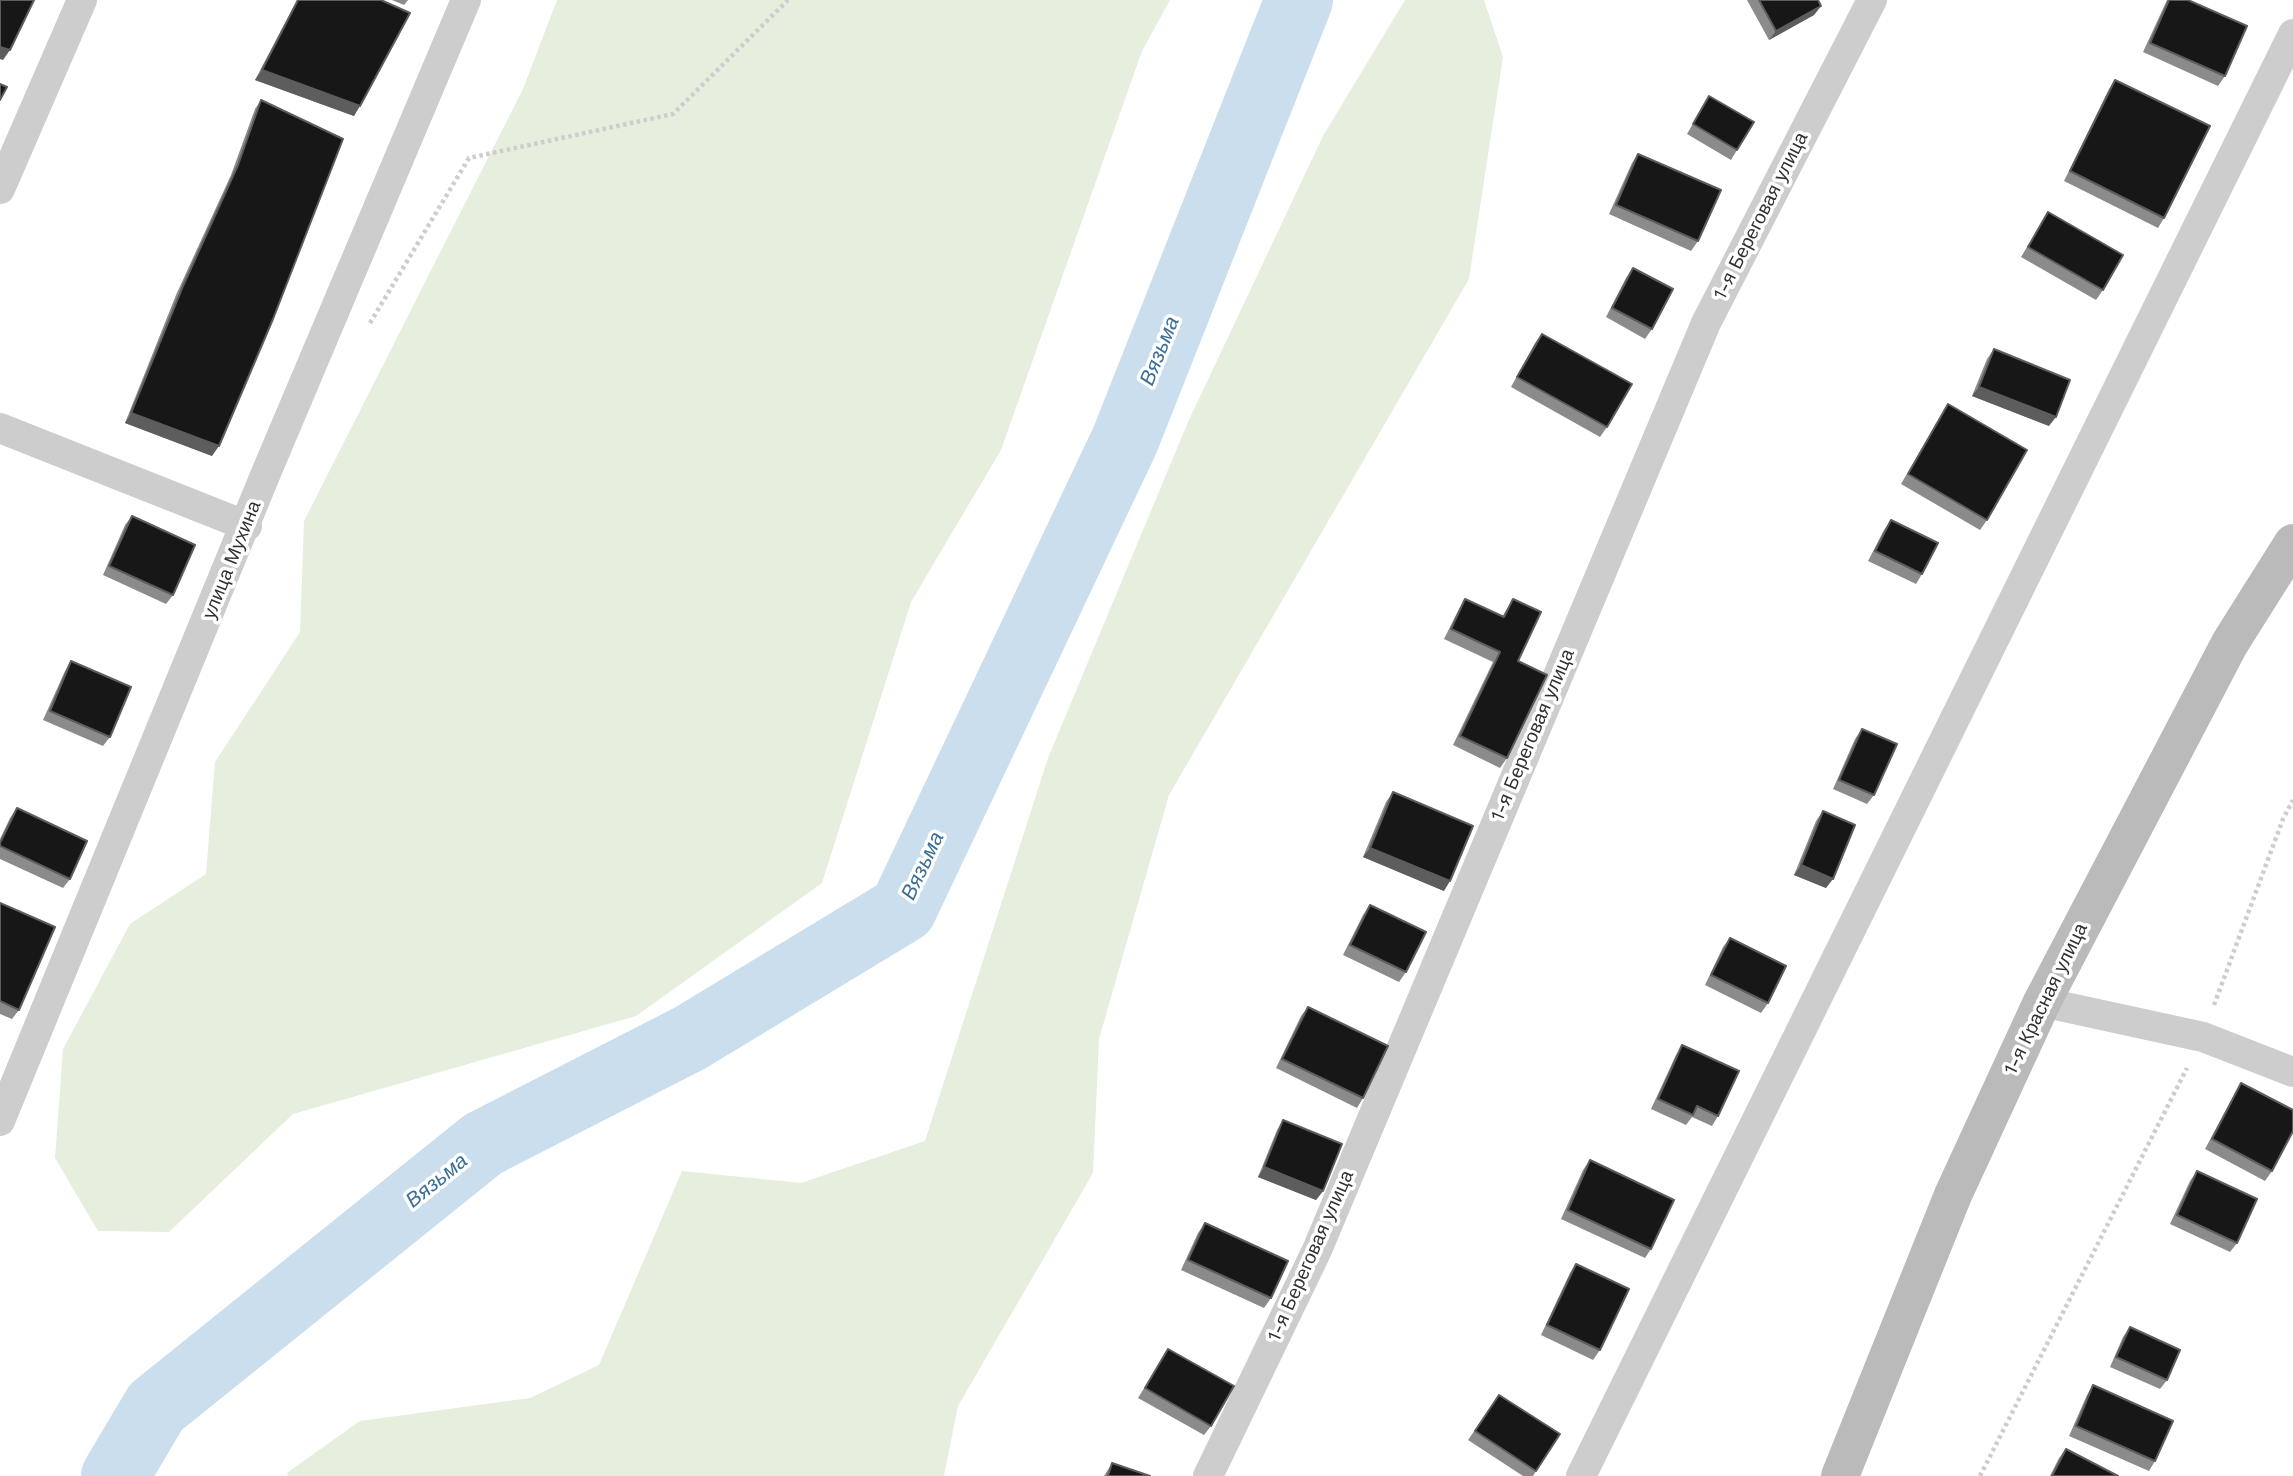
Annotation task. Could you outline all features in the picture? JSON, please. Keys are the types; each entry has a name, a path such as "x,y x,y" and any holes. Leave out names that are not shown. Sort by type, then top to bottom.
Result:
{"main road":[{"name":"1-я Красная улица","path":"1840,1476 1953,1195 2042,1002 2230,643 2293,543"}],"street":[{"path":"0,189 82,0"},
{"name":"улица Мухина","path":"0,1121 247,526 266,473 466,0"},
{"name":"1-я Береговая улица","path":"1208,1476 1317,1250 1706,323 1872,0"},
{"path":"1581,1476 2293,34"},
{"path":"0,428 247,526"},
{"path":"2042,1002 2203,1037 2293,1072"}],"path":[{"path":"369,324 469,158 673,114 788,0"},
{"path":"1980,1476 2203,1037 2283,819 2293,800"}],"green space":[{"path":"557,0 1170,0 1142,51 1001,450 911,602 822,883 636,1016 293,1114 169,1232 98,1231 55,1158 63,1049 130,924 206,874 215,762 300,632 304,521 523,89"},
{"path":"1405,0 1484,0 1503,57 1469,279 1169,795 1099,1039 1093,1173 958,1406 944,1476 287,1476 288,1472 360,1421 530,1398 599,1365 682,1171 801,1183 925,1141 1048,758 1188,422 1323,136"}],"building":[{"path":"0,0 34,0 10,50 0,47"},
{"path":"298,0 381,0 410,13 360,106 262,70"},
{"path":"1759,0 1818,0 1821,6 1776,31"},
{"path":"2169,0 2188,0 2247,26 2225,76 2150,43"},
{"path":"2115,80 2210,126 2164,218 2070,171"},
{"path":"0,84 7,87 0,100"},
{"path":"1709,96 1754,122 1737,150 1693,124"},
{"path":"261,100 343,139 273,319 219,446 131,413 183,286 238,165"},
{"path":"1638,154 1721,190 1698,241 1616,205"},
{"path":"2048,212 2123,255 2103,290 2028,247"},
{"path":"1633,268 1673,289 1652,329 1612,308"},
{"path":"1542,334 1632,384 1607,427 1517,377"},
{"path":"1994,349 2070,380 2056,417 1979,387"},
{"path":"1948,404 2027,450 1987,520 1908,474"},
{"path":"132,516 195,545 173,595 109,566"},
{"path":"1891,520 1938,543 1922,574 1875,551"},
{"path":"1465,599 1504,617 1513,599 1541,612 1518,661 1547,675 1507,758 1460,736 1500,652 1451,629"},
{"path":"71,661 131,687 110,737 50,711"},
{"path":"1862,729 1897,744 1874,795 1839,780"},
{"path":"1393,792 1473,826 1450,881 1370,848"},
{"path":"17,808 87,841 70,879 0,846"},
{"path":"1823,811 1855,825 1833,879 1801,865"},
{"path":"0,903 55,927 19,1010 0,1001"},
{"path":"1370,905 1426,932 1406,972 1350,945"},
{"path":"1730,938 1786,966 1768,1003 1711,975"},
{"path":"1308,1007 1388,1046 1363,1098 1282,1059"},
{"path":"1682,1045 1739,1071 1718,1116 1697,1106 1693,1115 1658,1099"},
{"path":"2241,1083 2293,1110 2293,1131 2272,1171 2212,1139"},
{"path":"1283,1120 1342,1144 1323,1191 1264,1167"},
{"path":"1590,1160 1674,1200 1651,1249 1568,1210"},
{"path":"2197,1171 2257,1199 2237,1243 2177,1215"},
{"path":"1205,1223 1288,1261 1271,1298 1188,1260"},
{"path":"1576,1264 1629,1289 1600,1350 1547,1325"},
{"path":"2130,1327 2180,1350 2167,1380 2116,1357"},
{"path":"1168,1349 1234,1386 1211,1426 1145,1388"},
{"path":"2093,1385 2173,1421 2155,1461 2076,1426"},
{"path":"1499,1395 1560,1434 1536,1471 1475,1431"},
{"path":"2066,1449 2118,1476 2052,1476"},
{"path":"1112,1463 1150,1476 1108,1476"}],"waterway":[{"name":"Вязьма","path":"115,1476 156,1407 483,1144 690,1038 903,909 1125,440 1299,0"}]}
